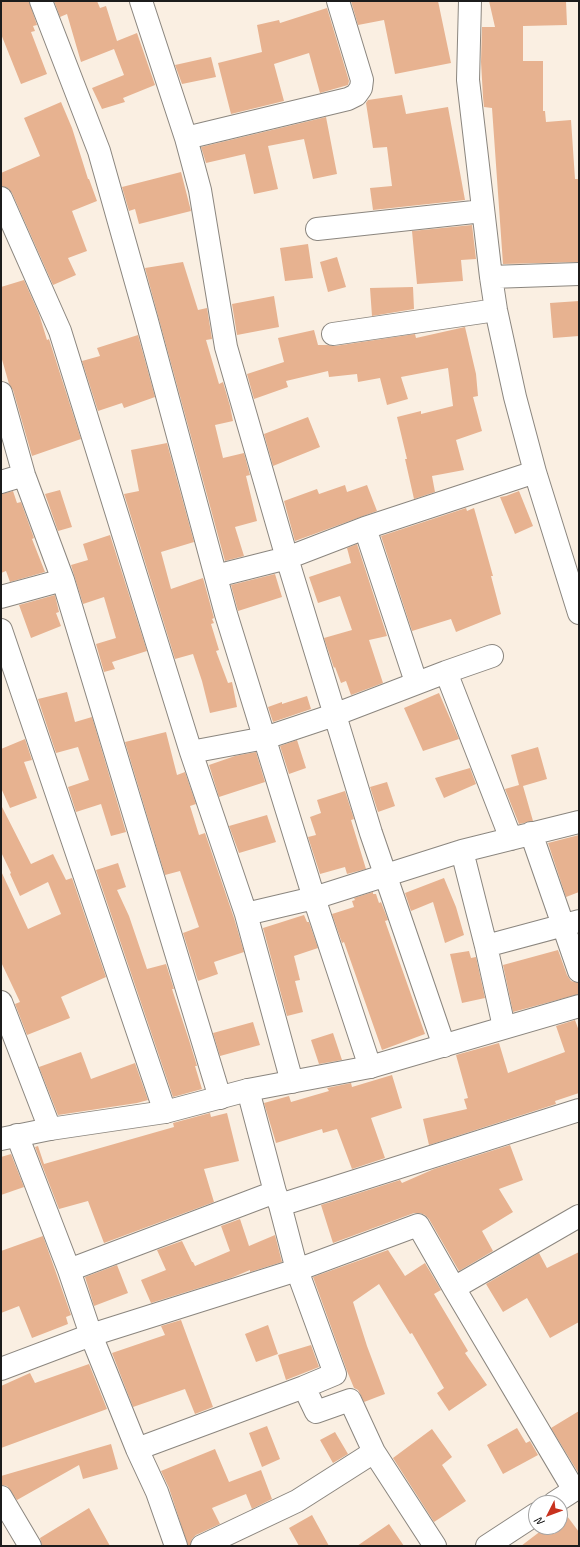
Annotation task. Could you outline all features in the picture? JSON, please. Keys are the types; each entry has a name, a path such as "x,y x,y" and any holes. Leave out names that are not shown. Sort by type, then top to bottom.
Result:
{"street":[{"path":"40,1 99,151 147,321 226,614 314,898 370,1067"},
{"path":"141,1 186,138 200,190 226,347 287,558 334,715 385,876 444,1046"},
{"path":"186,138 348,99 356,95 361,88 362,80 338,1"},
{"path":"470,1 468,80 496,310 515,397 535,472 574,580 579,613"},
{"path":"1,198 60,331 191,752 246,914 292,1082"},
{"path":"317,229 483,211"},
{"path":"491,277 579,274"},
{"path":"333,334 496,310"},
{"path":"1,393 24,475 63,580 220,1098"},
{"path":"216,576 287,558 365,528 535,472"},
{"path":"1,482 24,475"},
{"path":"365,528 416,682"},
{"path":"1,597 63,580"},
{"path":"1,630 165,1112"},
{"path":"191,752 265,738 334,715 416,682 492,656"},
{"path":"446,672 521,836 571,923 579,971"},
{"path":"246,914 314,898 462,851 579,822"},
{"path":"462,851 486,946 504,1027"},
{"path":"486,946 571,923"},
{"path":"1,1002 50,1129"},
{"path":"176,1546 157,1492 137,1449 91,1335 68,1270 9,1137 50,1129 165,1112 248,1090 370,1067 579,1006"},
{"path":"137,1449 335,1374 297,1270 248,1090"},
{"path":"68,1270 278,1198 579,1110"},
{"path":"454,1288 579,1216"},
{"path":"1,1369 91,1335 297,1270 418,1225 454,1288 577,1491 568,1496"},
{"path":"304,1387 316,1412 350,1400 374,1452 435,1546"},
{"path":"202,1546 297,1501 374,1452"},
{"path":"1,1497 30,1546"},
{"path":"487,1546 528,1519"}],"building":[{"path":"1,1 29,1 37,25 33,26 35,31 31,32 47,74 21,84 1,34"},
{"path":"54,1 97,1 100,8 106,6 117,41 137,33 155,85 123,98 125,102 102,109 92,88 124,75 114,49 81,62 67,14 60,17"},
{"path":"351,1 438,1 451,63 395,74 384,20 358,25"},
{"path":"489,1 566,1 567,25 523,26 523,61 543,61 543,111 545,111 546,122 571,120 575,179 579,179 579,262 503,264 492,108 484,107 481,62 482,27 495,27"},
{"path":"327,8 349,81 348,85 320,93 309,53 274,64 284,101 231,114 218,63 262,52 257,25 279,20 280,23"},
{"path":"211,57 216,77 182,84 175,65"},
{"path":"402,95 406,114 448,107 465,200 373,210 370,188 392,186 387,147 373,148 366,103 368,100"},
{"path":"61,102 72,128 88,179 97,201 72,211 87,251 68,258 76,275 53,285 12,193 8,188 1,186 1,173 40,156 24,118"},
{"path":"326,117 337,174 313,179 304,139 268,146 278,189 254,194 245,154 206,163 201,147"},
{"path":"181,172 191,211 139,224 135,209 129,211 122,187"},
{"path":"472,225 476,259 461,260 463,281 417,284 412,231"},
{"path":"308,244 313,278 285,281 280,248"},
{"path":"337,257 346,287 328,292 320,262"},
{"path":"183,262 198,310 207,308 212,339 206,340 219,384 223,382 230,406 233,421 215,425 223,458 244,453 250,475 246,476 257,521 235,527 244,556 225,561 145,268"},
{"path":"24,280 39,314 47,340 49,339 81,439 32,456 13,390 9,384 1,356 1,287"},
{"path":"413,287 414,309 372,316 370,288"},
{"path":"274,296 279,327 237,335 232,304"},
{"path":"579,301 579,336 553,338 550,303"},
{"path":"465,327 476,374 478,396 473,397 482,431 456,440 464,470 432,476 435,492 414,499 405,459 407,459 397,417 421,411 421,414 453,406 448,368 401,377 408,399 387,405 380,378 358,382 357,374 329,377 328,371 286,381 288,387 254,399 247,374 284,362 278,338 314,330 318,345 335,346 415,334 416,338"},
{"path":"138,335 155,397 124,408 122,403 98,411 82,361 100,356 97,348"},
{"path":"308,417 320,447 273,466 264,434"},
{"path":"167,443 194,542 161,552 171,589 203,578 214,618 212,619 214,623 211,624 219,650 216,651 228,683 232,682 237,707 210,713 193,654 175,659 124,494 139,491 131,450"},
{"path":"345,485 347,492 367,485 377,511 295,541 284,501 317,489 319,494"},
{"path":"60,490 72,527 58,531 45,494"},
{"path":"13,491 17,503 21,502 34,538 32,539 45,572 10,582 6,571 1,573 1,494"},
{"path":"519,491 533,526 515,534 500,497"},
{"path":"466,508 467,511 474,508 493,576 491,576 501,614 456,632 451,619 412,631 381,536"},
{"path":"110,535 147,651 112,662 115,669 104,672 96,644 116,638 104,597 83,604 71,565 88,560 83,544"},
{"path":"357,544 387,636 369,640 383,683 351,695 346,681 341,683 335,667 334,668 324,638 352,630 340,596 318,603 309,577 351,563 347,548"},
{"path":"275,574 282,597 238,611 231,585"},
{"path":"55,595 59,612 56,613 61,626 31,638 19,605"},
{"path":"67,692 75,722 92,717 126,832 111,836 101,804 76,812 68,787 89,780 78,747 56,753 38,699"},
{"path":"439,693 459,739 423,751 404,708"},
{"path":"307,696 311,709 273,722 268,707"},
{"path":"166,732 177,775 185,772 196,804 190,806 199,835 205,833 244,952 214,962 218,974 198,981 183,933 199,927 180,871 165,875 125,742"},
{"path":"25,739 32,760 24,762 37,798 10,808 1,788 1,749"},
{"path":"297,740 306,768 289,774 280,746"},
{"path":"538,747 547,779 523,786 533,821 519,824 505,789 519,785 511,755"},
{"path":"256,752 265,782 219,797 209,765 235,756"},
{"path":"470,768 476,784 444,798 435,778"},
{"path":"387,782 395,806 378,812 370,787"},
{"path":"345,791 354,819 351,820 366,869 347,874 345,867 320,874 308,837 316,835 310,817 321,813 317,800"},
{"path":"1,805 31,864 53,854 66,880 72,878 106,977 61,997 70,1018 27,1035 15,1004 20,1002 1,962 1,871 28,929 61,914 48,882 20,896 1,852"},
{"path":"267,815 276,842 239,853 229,826"},
{"path":"579,835 579,892 566,897 548,843"},
{"path":"118,863 126,887 117,890 129,916 147,969 166,964 174,989 172,989 197,1066 195,1066 202,1089 173,1097 96,870"},
{"path":"444,878 456,907 464,935 445,943 433,902 411,911 405,893"},
{"path":"373,892 373,894 376,894 379,903 381,902 388,920 385,921 425,1034 382,1050 344,942 342,943 332,914 354,907 352,901 355,900 354,898"},
{"path":"304,915 307,922 309,922 318,948 294,956 300,980 295,981 303,1012 287,1016 263,928"},
{"path":"558,950 567,975 571,981 579,983 579,994 513,1012 503,965"},
{"path":"469,951 471,958 476,957 485,998 462,1003 450,954"},
{"path":"575,1020 579,1031 579,1093 555,1101 556,1104 429,1145 423,1119 467,1109 464,1099 468,1098 456,1055 499,1043 508,1073 565,1052 556,1026"},
{"path":"253,1022 260,1045 220,1056 213,1033"},
{"path":"333,1033 342,1060 319,1064 311,1040"},
{"path":"81,1052 91,1079 135,1063 148,1100 58,1115 39,1067"},
{"path":"392,1075 402,1108 371,1118 385,1158 352,1169 337,1129 323,1133 322,1129 276,1143 264,1103 289,1096 291,1102 329,1091 327,1088 351,1083 352,1087"},
{"path":"210,1113 211,1117 227,1113 239,1161 204,1169 214,1202 104,1243 88,1201 59,1209 35,1147 38,1146 44,1164 174,1127 173,1123"},
{"path":"510,1145 523,1180 499,1189 513,1212 482,1231 493,1251 459,1271 429,1219 420,1213 414,1213 333,1243 321,1205 400,1180 402,1183 434,1169"},
{"path":"11,1154 24,1187 1,1195 1,1157"},
{"path":"240,1219 249,1246 275,1235 282,1262 250,1272 250,1270 231,1278 151,1303 141,1280 166,1270 157,1250 182,1241 195,1266 230,1251 221,1226"},
{"path":"43,1236 71,1315 66,1317 68,1324 32,1338 19,1306 1,1313 1,1251"},
{"path":"388,1250 405,1276 425,1263 441,1290 434,1294 468,1351 465,1353 487,1385 449,1411 437,1393 444,1388 412,1333 410,1334 379,1284 353,1302 367,1346 385,1394 364,1402 358,1390 354,1388 347,1371 313,1277"},
{"path":"579,1252 579,1322 550,1338 527,1298 503,1312 486,1284 539,1253 547,1268"},
{"path":"117,1265 128,1293 94,1306 85,1277"},
{"path":"181,1320 213,1407 195,1414 185,1389 133,1407 112,1353 165,1335 161,1326"},
{"path":"268,1325 278,1354 256,1362 245,1334"},
{"path":"311,1345 319,1367 286,1380 278,1355"},
{"path":"89,1364 107,1409 1,1448 1,1386 30,1373 35,1383"},
{"path":"579,1411 579,1474 551,1428"},
{"path":"267,1426 280,1459 262,1467 249,1433"},
{"path":"517,1428 526,1443 530,1441 538,1455 503,1474 487,1445"},
{"path":"432,1429 452,1457 442,1465 466,1501 434,1522 393,1458"},
{"path":"335,1432 348,1454 333,1463 320,1440"},
{"path":"111,1444 118,1469 83,1479 79,1465 17,1500 7,1486 1,1485 1,1476"},
{"path":"215,1449 229,1482 261,1470 272,1499 252,1509 246,1494 212,1508 220,1524 196,1535 192,1539 190,1546 188,1546 169,1488 161,1471"},
{"path":"89,1508 110,1546 42,1546 40,1538"},
{"path":"312,1515 329,1546 299,1546 289,1528"},
{"path":"568,1517 579,1532 579,1546 521,1546 535,1535 568,1535"},
{"path":"389,1524 404,1546 357,1546"}]}
